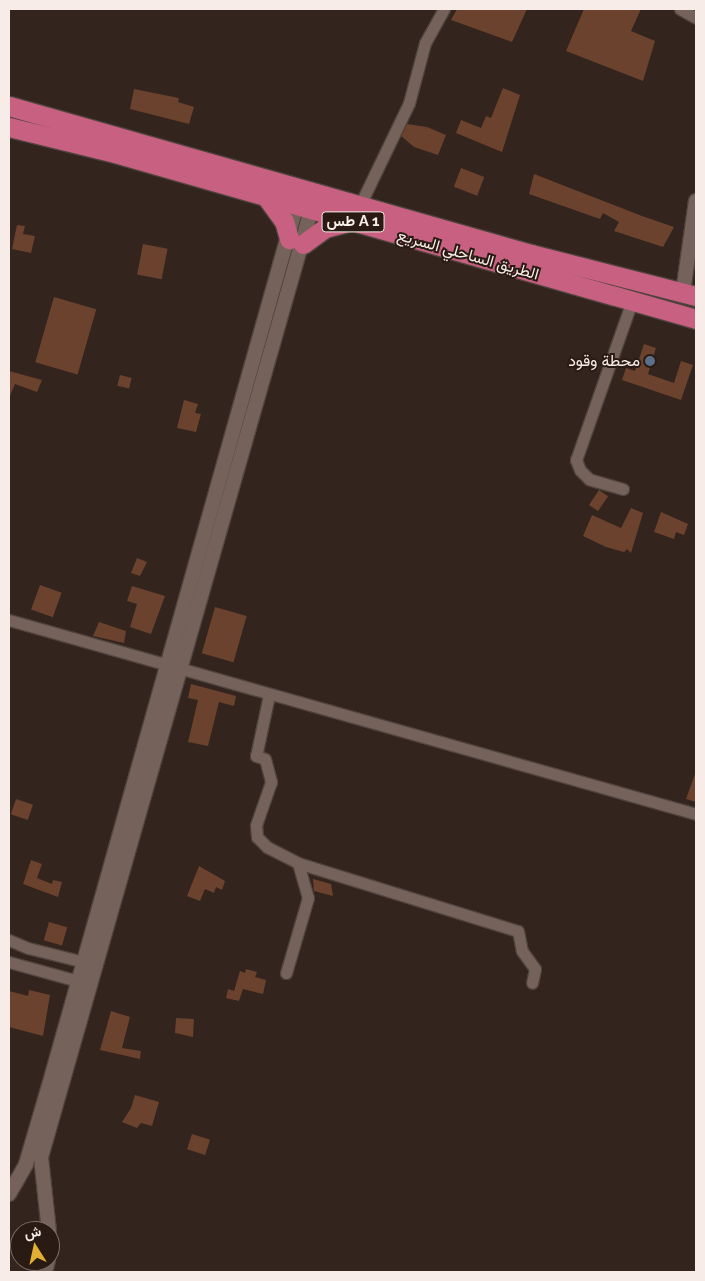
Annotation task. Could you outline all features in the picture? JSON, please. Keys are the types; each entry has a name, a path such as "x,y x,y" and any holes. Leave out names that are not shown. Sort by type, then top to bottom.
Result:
{"highway":[{"name":"الطريق الساحلي السريع","path":"9,106 306,200 351,222 696,318"},
{"name":"الطريق الساحلي السريع","path":"9,127 115,154 267,198 360,205 690,294"},
{"path":"267,198 284,221 296,242 325,228 351,222"}],"street":[{"path":"360,205 408,103 425,43 444,9"},
{"path":"680,9 696,18"},
{"path":"140,789 168,663 196,567 266,345 296,242 306,200"},
{"path":"690,294 696,201"},
{"path":"623,489 589,479 580,470 576,460 632,301"},
{"path":"9,1194 26,1164 58,1077 140,789 183,666 210,570 266,345"},
{"path":"196,567 210,570"},
{"path":"9,620 183,666 269,695 696,814"},
{"path":"269,695 256,756 265,760 271,782 256,825 257,837 267,847 298,863 518,931 522,951 535,969 532,983"},
{"path":"286,974 308,898 298,863"},
{"path":"9,940 90,964"},
{"path":"9,962 78,981"},
{"path":"48,1221 41,1157 78,981 90,964"}],"building":[{"path":"457,9 527,9 512,42 451,20"},
{"path":"584,9 641,9 631,31 655,41 643,81 566,51"},
{"path":"503,88 520,95 502,152 456,133 461,120 481,128 486,116 491,118"},
{"path":"134,89 179,98 178,102 194,107 189,124 130,109"},
{"path":"407,124 427,127 446,135 438,155 414,147 401,136"},
{"path":"461,168 484,177 477,196 454,187"},
{"path":"534,174 674,227 663,247 614,231 619,222 603,213 600,219 529,194"},
{"path":"17,225 25,226 23,234 35,236 31,253 12,249"},
{"path":"143,244 168,249 162,279 137,274"},
{"path":"54,297 96,309 78,374 35,362"},
{"path":"644,344 656,348 648,374 674,383 681,361 693,365 681,400 622,380 626,368 635,371"},
{"path":"9,371 42,380 37,392 15,384 9,398"},
{"path":"120,375 132,378 129,389 117,386"},
{"path":"184,400 198,404 195,413 201,414 196,432 177,428"},
{"path":"599,490 608,496 598,511 589,505"},
{"path":"631,508 643,513 631,553 627,549 624,552 606,547 583,536 592,515 621,528"},
{"path":"661,512 688,524 684,535 676,532 674,539 654,532"},
{"path":"137,558 147,562 140,576 131,573"},
{"path":"40,585 62,593 53,617 31,609"},
{"path":"132,586 165,596 151,634 130,627 137,604 127,601"},
{"path":"215,607 247,616 233,662 202,653"},
{"path":"99,622 126,631 124,643 93,636"},
{"path":"191,684 236,696 234,706 219,702 208,746 188,742 198,700 188,698"},
{"path":"696,775 696,802 686,799"},
{"path":"16,799 33,805 28,820 11,814"},
{"path":"31,860 42,864 37,878 52,884 53,880 62,882 58,897 23,884"},
{"path":"199,866 225,881 222,890 216,887 214,893 205,889 200,901 187,896"},
{"path":"313,879 331,884 333,896 314,891"},
{"path":"49,922 67,927 62,946 44,940"},
{"path":"246,969 257,972 255,977 266,980 263,994 243,989 239,1001 226,998 228,989 234,991 240,971 245,973"},
{"path":"29,990 50,995 43,1036 9,1027 9,991 28,996"},
{"path":"111,1011 130,1017 122,1048 141,1051 140,1059 100,1050"},
{"path":"176,1018 194,1019 193,1037 175,1033"},
{"path":"135,1095 159,1102 152,1126 141,1123 137,1128 122,1122 131,1108"},
{"path":"192,1134 210,1140 205,1155 187,1149"}],"place":[{"name":"محطة وقود","path":"650,361"}]}
